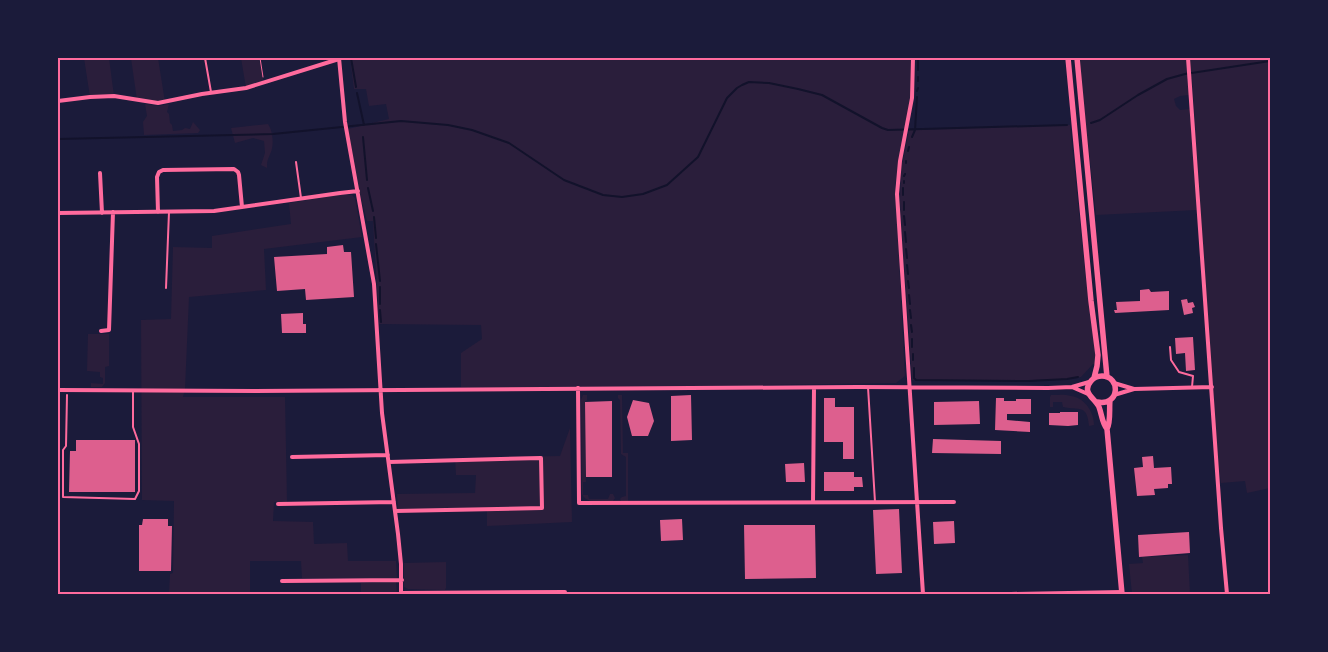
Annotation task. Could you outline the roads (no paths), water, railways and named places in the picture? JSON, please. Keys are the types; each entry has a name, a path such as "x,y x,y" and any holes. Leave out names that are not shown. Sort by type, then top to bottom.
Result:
{"main road":[{"path":"1068,58 1090,292 1098,355 1098,366 1088,387 1091,398 1097,402 1106,402 1112,398"},
{"path":"1077,58 1107,377"},
{"path":"1092,380 1098,376 1107,377 1114,383 1116,389 1109,411 1107,429 1122,593"},
{"path":"1097,402 1107,429"}],"street":[{"path":"58,101 114,96 158,103 210,92 246,88 339,58 345,122 374,284 382,414 394,502 402,580 401,594 565,592"},
{"path":"913,58 912,98 899,168 898,194 923,594"},
{"path":"1188,58 1227,594"},
{"path":"158,212 157,177 158,172 163,170 234,169 239,174 242,207"},
{"path":"100,173 102,212"},
{"path":"58,213 214,211 358,191"},
{"path":"101,331 109,330 113,212"},
{"path":"58,390 1048,388 1072,387 1092,380"},
{"path":"1114,383 1134,389 1212,387"},
{"path":"1072,387 1089,394"},
{"path":"578,388 579,503 954,502"},
{"path":"814,388 814,502"},
{"path":"1112,398 1134,389"},
{"path":"292,457 388,455"},
{"path":"389,462 541,458 542,508 395,512"},
{"path":"278,504 394,502"},
{"path":"282,581 402,580"},
{"path":"1011,594 1122,593"}],"lane":[{"path":"205,58 210,92"},
{"path":"296,162 301,198"},
{"path":"166,288 169,212"},
{"path":"1170,347 1171,360 1179,372 1193,376 1192,388"},
{"path":"868,387 875,502"},
{"path":"66,395 63,497 135,498 139,491 139,444 133,427 132,390"}],"waterway":[{"path":"351,58 356,87"},
{"path":"918,58 918,70"},
{"path":"1091,123 1100,120 1167,79 1185,74 1270,61"},
{"path":"58,139 273,134 401,121 448,125 472,130 509,143 564,180 603,195 622,197 643,194 667,185 698,157 727,98 737,88 749,82 769,83 822,95 888,130 1067,125"},
{"path":"357,93 364,125"},
{"path":"912,137 915,130 917,97"},
{"path":"363,137 367,180"},
{"path":"908,151 909,147"},
{"path":"368,188 373,211"},
{"path":"903,188 903,195"},
{"path":"904,202 904,210"},
{"path":"904,216 905,225"},
{"path":"374,217 376,238"},
{"path":"905,232 906,242"},
{"path":"376,244 380,281"},
{"path":"906,249 907,258"},
{"path":"907,265 908,274"},
{"path":"908,281 909,288"},
{"path":"380,287 380,304"},
{"path":"909,295 910,304"},
{"path":"380,310 381,322"},
{"path":"910,310 911,318"},
{"path":"911,325 912,332"},
{"path":"912,339 912,347"},
{"path":"913,354 913,360"},
{"path":"914,368 914,378 916,380 1029,381 1078,377"}]}
